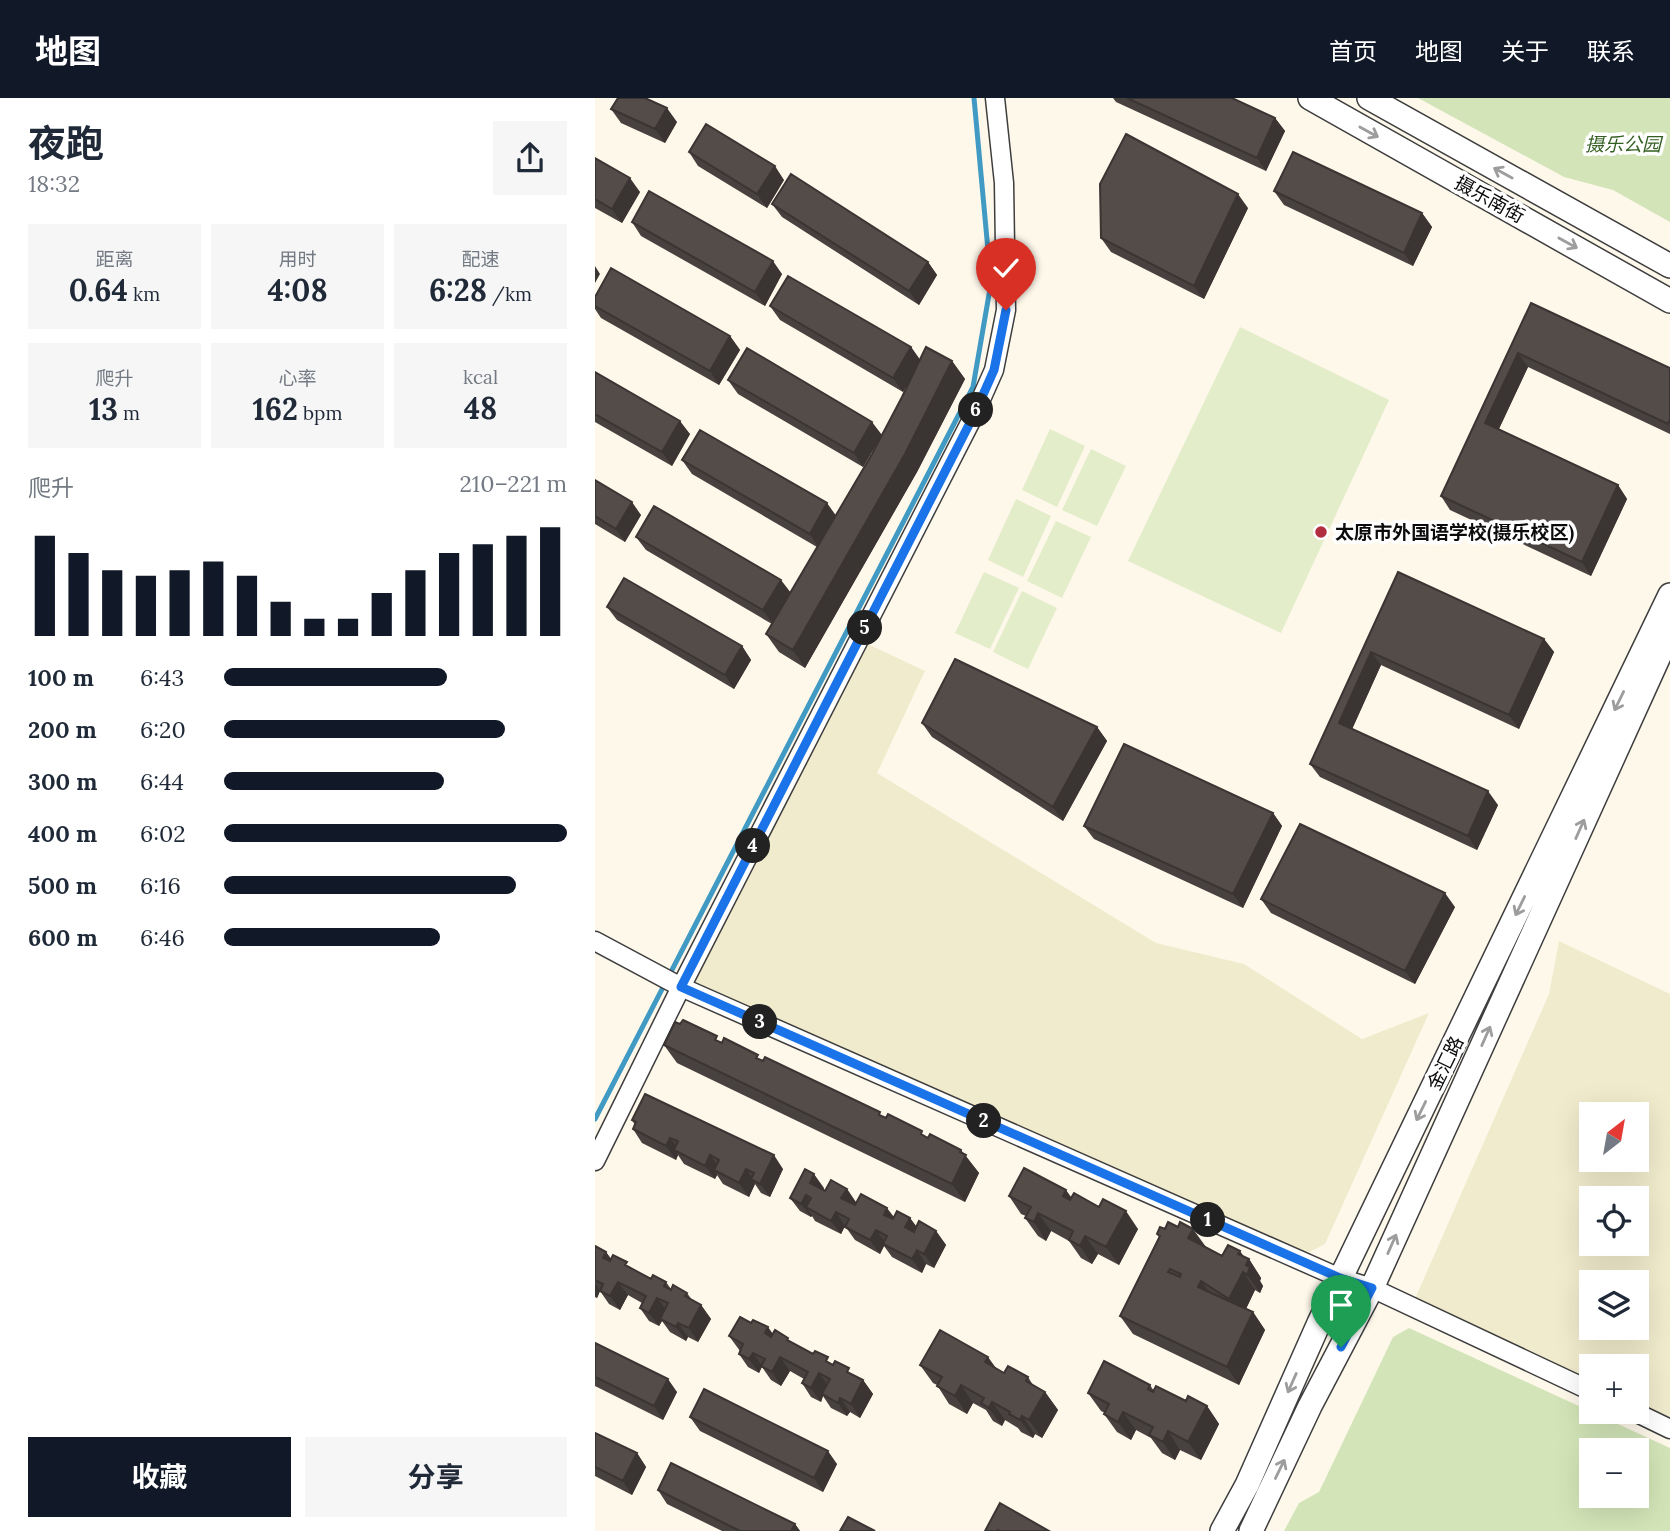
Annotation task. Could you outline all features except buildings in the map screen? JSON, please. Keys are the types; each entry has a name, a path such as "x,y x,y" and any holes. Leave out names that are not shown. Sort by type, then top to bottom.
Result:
{"street":[{"path":"595,1161 994,370 1006,310 1004,183 995,98"},
{"name":"摄乐南街","path":"1310,98 1670,301"},
{"name":"摄乐南街","path":"1369,98 1670,266"},
{"name":"金汇路","path":"1222,1531 1247,1485 1341,1278 1670,595"},
{"name":"金汇路","path":"1251,1531 1310,1406 1372,1288 1670,632"},
{"path":"595,941 681,987 1341,1278 1372,1288 1579,1385"},
{"path":"1649,1419 1670,1429"}],"shaded area":[{"path":"868,644 925,671 877,773 1156,943 1244,964 1362,1039 1429,1013 1325,1244 1305,1254 691,985"},
{"path":"1559,941 1670,994 1670,1418 1649,1409 1649,1354 1579,1354 1579,1377 1414,1301 1549,994"}],"green space":[{"name":"摄乐公园","path":"1418,98 1670,98 1670,222 1613,190 1564,177"},
{"path":"1240,327 1389,400 1281,633 1128,561"},
{"path":"1050,429 1085,446 1057,507 1022,490"},
{"path":"1091,449 1126,466 1097,526 1062,510"},
{"path":"1016,499 1051,516 1023,577 988,560"},
{"path":"1056,521 1091,537 1062,598 1027,581"},
{"path":"984,572 1019,588 990,649 955,633"},
{"path":"1022,591 1057,608 1028,669 993,652"},
{"path":"1409,1328 1579,1406 1579,1424 1618,1424 1648,1438 1579,1438 1579,1508 1649,1508 1649,1438 1670,1448 1670,1531 1284,1531 1299,1503 1319,1492 1393,1337"}],"waterway":[{"path":"595,1119 973,387 991,283 974,98"}],"place":[{"name":"太原市外国语学校(摄乐校区)","path":"1321,532"}],"route":[{"path":"1006,310 994,370 974,415 681,987 1340,1278 1372,1288 1341,1347"}]}
